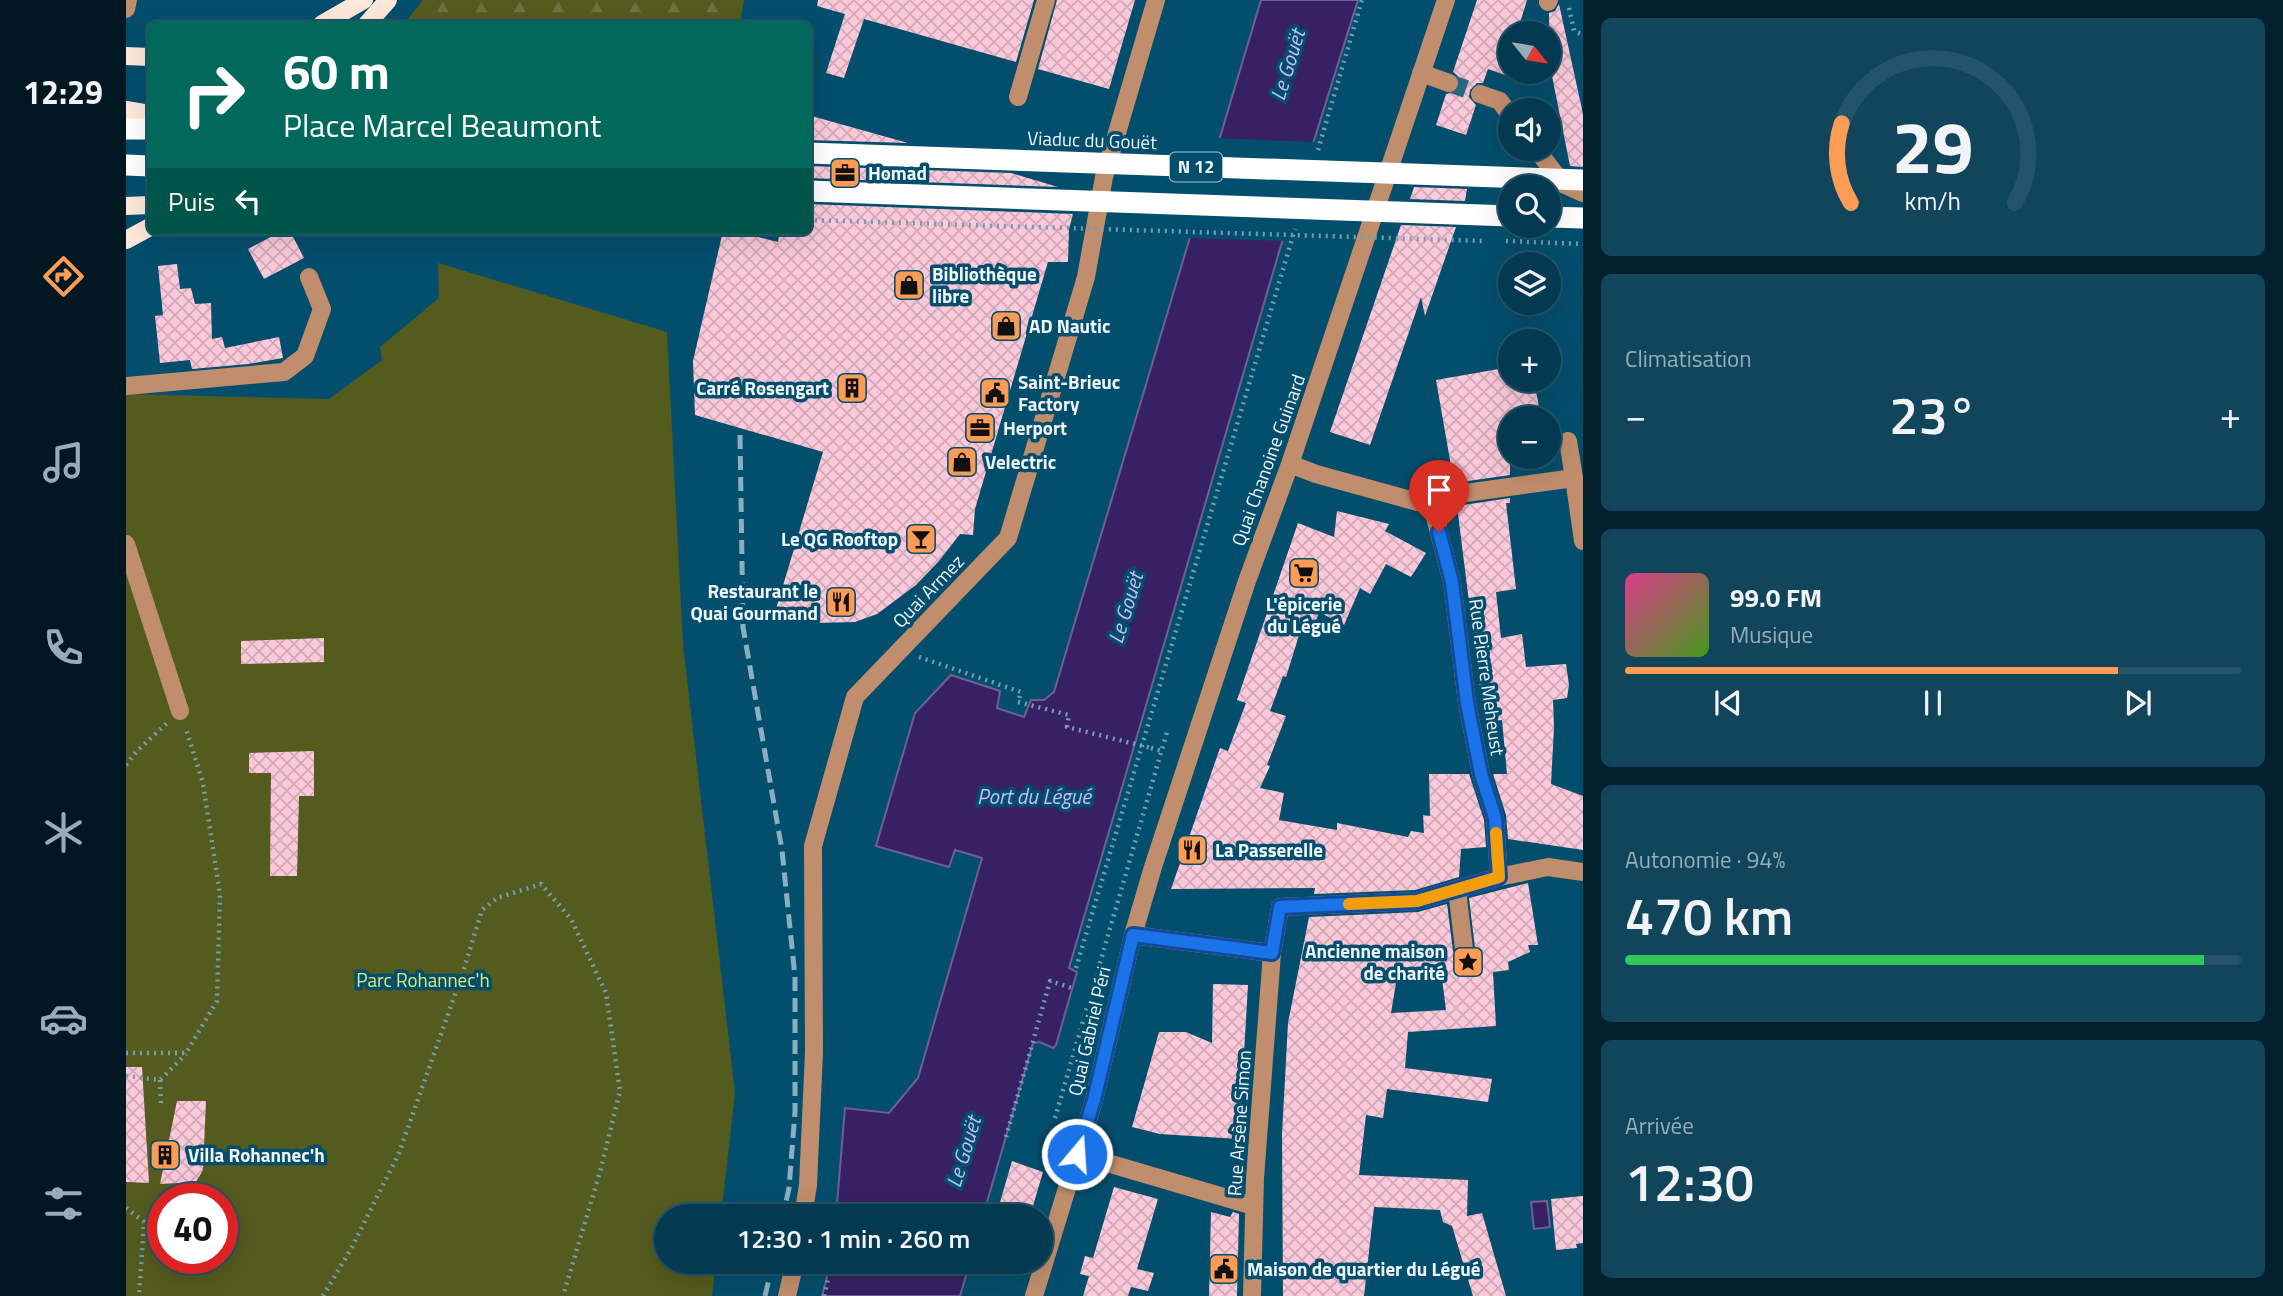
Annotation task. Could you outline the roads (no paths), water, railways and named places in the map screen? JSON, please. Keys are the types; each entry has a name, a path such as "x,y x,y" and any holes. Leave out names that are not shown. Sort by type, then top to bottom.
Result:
{"highway":[{"path":"126,129 147,130"},
{"name":"Viaduc du Gouët","path":"812,153 1583,180"},
{"path":"126,165 147,166"},
{"name":"N 12","path":"812,191 1498,216"},
{"path":"1561,217 1583,218"}],"main road":[{"path":"327,21 364,0"},
{"path":"370,21 388,0"},
{"path":"126,56 147,57"},
{"path":"126,110 147,114"},
{"path":"126,206 147,205"},
{"path":"126,240 147,229"}],"street":[{"path":"126,9 128,0"},
{"path":"1018,97 1046,0"},
{"name":"Quai Armez","path":"805,1204 814,1052 813,846 855,697 1008,538 1086,277 1108,165 1156,0"},
{"name":"Quai Chanoine Guinard","path":"1133,935 1247,581 1290,464 1446,0"},
{"path":"1421,74 1449,83"},
{"path":"1480,94 1498,100"},
{"path":"1545,161 1563,184 1583,193"},
{"path":"126,386 284,372 305,356 322,309 309,277"},
{"path":"1568,441 1583,541"},
{"path":"1290,464 1316,474 1432,506 1444,496 1574,478"},
{"name":"Rue Pierre Meheust","path":"1432,506 1452,582 1467,703 1481,774 1495,818 1499,877"},
{"path":"126,544 180,711"},
{"path":"1464,949 1457,890 1499,877 1548,867 1583,872"},
{"name":"Rue Arsène Simon","path":"1252,1296 1254,1206 1272,953 1280,907 1417,901 1457,890"},
{"path":"1133,935 1272,953"},
{"name":"Quai Gabriel Péri","path":"1034,1296 1094,1100 1133,935"},
{"path":"1077,1154 1254,1206"},
{"path":"787,1296 792,1274"}],"water":[{"name":"Port du Légué","path":"1261,0 1358,0 1279,252 1069,968 1077,972 1056,1045 1053,1048 1040,1042 1033,1043 986,1204 837,1204 845,1108 889,1113 918,1078 982,858 955,850 949,867 876,846 915,713 951,675 1000,691 997,708 1024,717 1031,700 1044,700 1054,692"},
{"path":"1547,1201 1550,1227 1534,1229 1531,1202"},
{"path":"828,1274 966,1274 960,1296 822,1296"}],"tunnel":[{"path":"1449,83 1480,94"}],"railway":[{"path":"740,435 743,627 782,850 795,977 795,1112 786,1204"},
{"path":"765,1296 770,1274"}],"place":[{"name":"Homad","path":"845,173"},
{"name":"Bibliothèque libre","path":"909,285"},
{"name":"AD Nautic","path":"1006,326"},
{"name":"Carré Rosengart","path":"852,388"},
{"name":"Saint-Brieuc Factory","path":"995,393"},
{"name":"Herport","path":"980,428"},
{"name":"Velectric","path":"962,462"},
{"name":"Le QG Rooftop","path":"921,539"},
{"name":"L'épicerie du Légué","path":"1304,573"},
{"name":"Restaurant le Quai Gourmand","path":"841,602"},
{"name":"La Passerelle","path":"1192,850"},
{"name":"Ancienne maison de charité","path":"1468,962"},
{"name":"Villa Rohannec'h","path":"165,1155"},
{"name":"Maison de quartier du Légué","path":"1224,1269"}],"water label":[{"name":"Le Gouët","path":"1288,65"},
{"name":"Le Gouët","path":"1126,608"},
{"name":"Le Gouët","path":"964,1152"}],"park label":[{"name":"Parc Rohannec'h","path":"423,980"}]}
